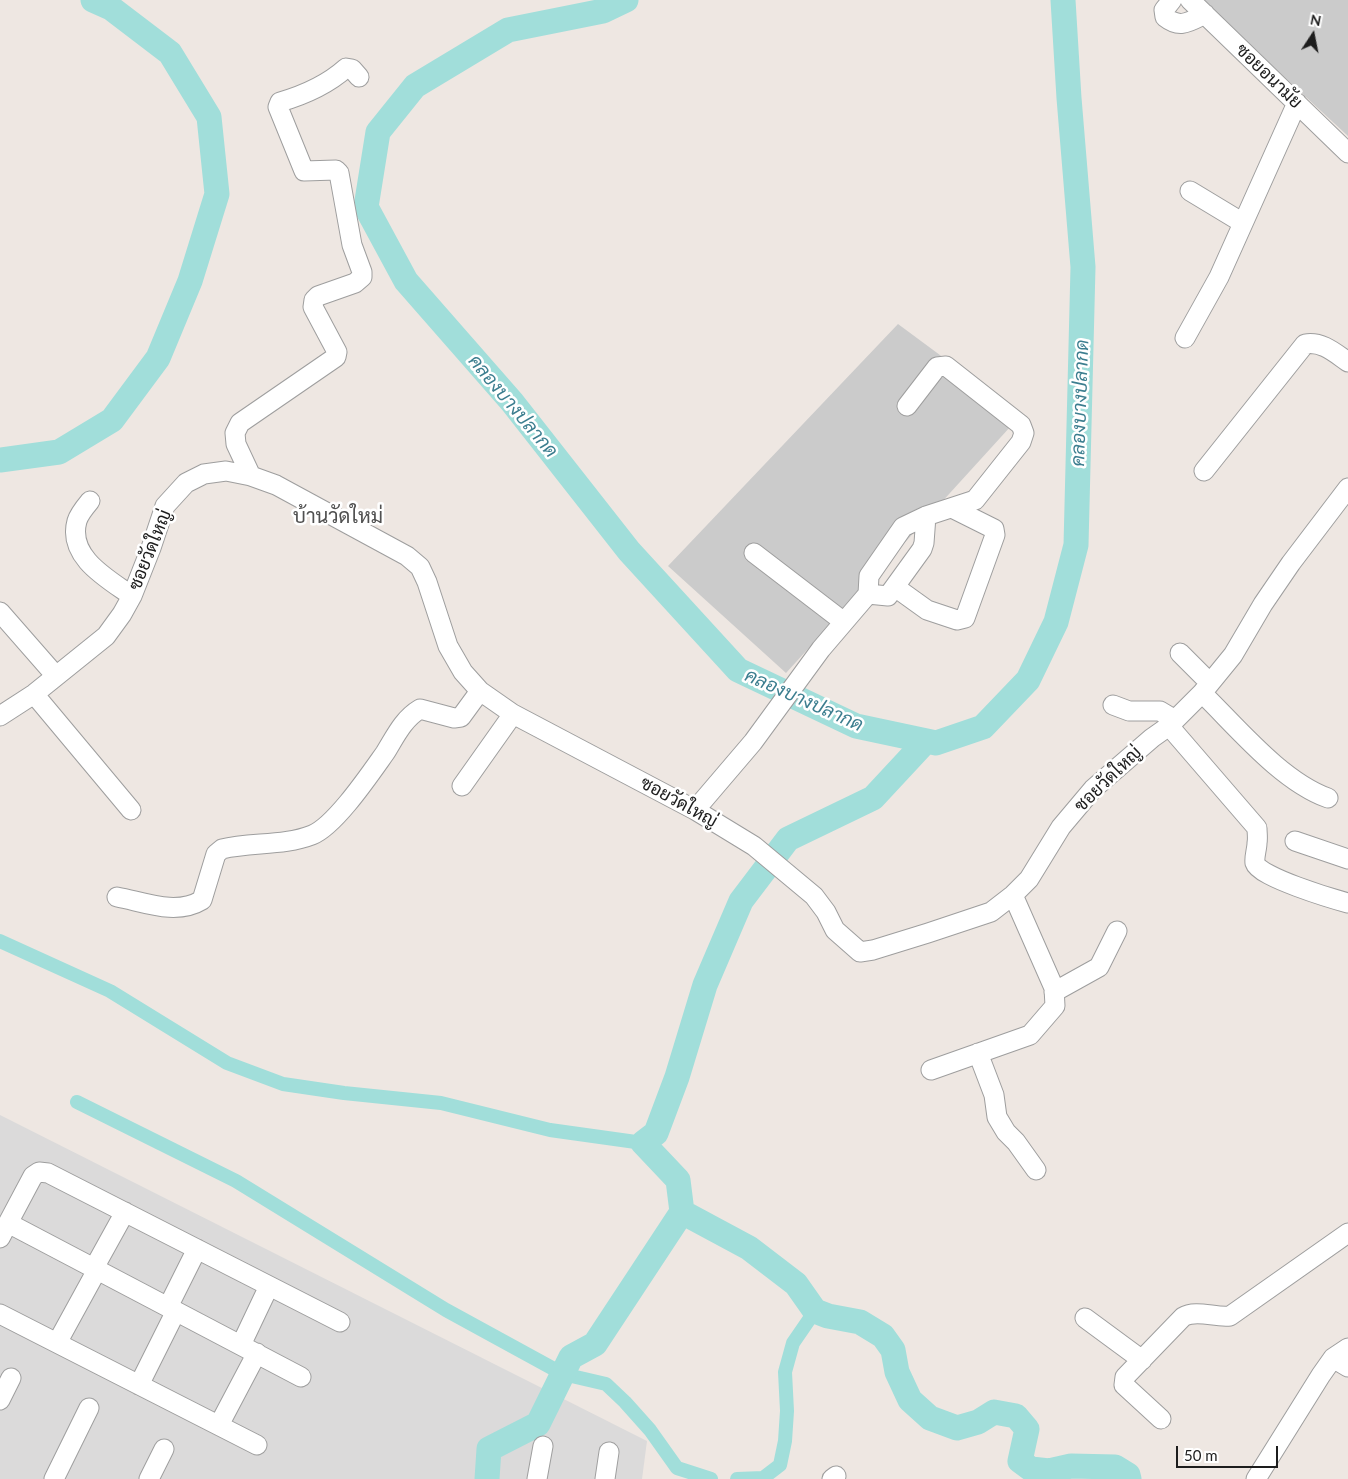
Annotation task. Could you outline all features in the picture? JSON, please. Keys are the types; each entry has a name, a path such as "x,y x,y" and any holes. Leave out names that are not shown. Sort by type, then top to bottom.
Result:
{"street":[{"path":"1172,0 1164,10 1165,17 1172,22 1188,23 1205,14"},
{"name":"ซอยอนามัย","path":"1190,0 1348,153"},
{"path":"251,476 236,444 235,433 240,423 336,357 337,352 313,307 314,300 318,296 356,283 362,277 352,245 339,173 336,170 304,171 278,107 280,102 293,100 316,89 346,68 352,69 359,77"},
{"path":"1185,338 1219,278 1297,103"},
{"path":"1190,191 1243,223"},
{"path":"1204,471 1305,344 1321,345 1348,362"},
{"path":"695,810 753,742 821,649 868,594 869,576 903,527 926,516 975,500 1020,442 1024,433 1021,425 946,366 938,367 907,406"},
{"name":"ซอยวัดใหญ่","path":"0,716 34,694 106,636 132,596 165,506 186,483 204,474 226,471 251,476 276,485 407,556 420,567 427,582 448,646 463,672 480,691 513,714 695,810 754,846 814,896 835,930 860,952 928,933 991,912 1013,895 1029,879 1061,827 1093,789 1172,723 1206,688 1233,654 1263,604 1291,563 1348,488"},
{"path":"90,501 77,519 75,532 83,556 100,574 132,596"},
{"path":"894,587 927,610 958,620 965,618 995,535 994,529 952,508"},
{"path":"868,594 888,596 922,549 926,516"},
{"path":"754,553 844,622"},
{"path":"0,612 56,676"},
{"path":"1180,653 1206,688 1271,761 1293,779 1328,798"},
{"path":"117,897 174,908 195,904 202,900 216,854 222,849 297,839 319,832 342,810 385,752 399,728 413,713 420,709 454,718 461,717 480,691"},
{"path":"34,694 131,810"},
{"path":"1113,705 1129,711 1160,711 1172,723 1257,828 1258,842 1255,861 1257,867 1285,882 1330,898 1348,902"},
{"path":"462,786 513,714"},
{"path":"1295,841 1348,859"},
{"path":"931,1070 1030,1035 1055,1006 1054,988 1013,895"},
{"path":"1054,992 1099,967 1117,931"},
{"path":"978,1053 994,1095 997,1117 1006,1132 1016,1142 1036,1170"},
{"path":"302,1376 95,1269 4,1230 32,1176 39,1172 48,1173 340,1322"},
{"path":"57,1343 125,1212"},
{"path":"1161,1419 1124,1385 1125,1377 1183,1317 1192,1313 1219,1317 1230,1316 1348,1233"},
{"path":"139,1385 197,1249"},
{"path":"220,1426 249,1349 269,1286"},
{"path":"0,1314 257,1445"},
{"path":"1085,1318 1142,1360"},
{"path":"1256,1479 1321,1375 1343,1358"},
{"path":"0,1400 10,1378"},
{"path":"54,1479 89,1408"},
{"path":"537,1479 543,1446"},
{"path":"149,1479 164,1449"},
{"path":"605,1479 610,1452"}],"shaded area":[{"path":"1201,0 1348,0 1348,136"},
{"path":"898,324 1021,415 786,673 668,566"},
{"path":"0,1115 647,1441 642,1479 0,1479"}],"waterway":[{"name":"คลองบางปลากด","path":"0,460 59,452 112,420 158,358 190,281 217,194 209,117 170,53 111,8 93,0"},
{"name":"คลองบางปลากด","path":"626,0 603,11 508,30 415,86 378,132 366,207 406,281 512,402 629,551 738,670 856,726 936,743 983,727 1028,680 1056,622 1076,545 1083,267 1063,0"},
{"path":"487,1479 489,1449 538,1424 571,1357 595,1344 682,1212 678,1180 643,1143 656,1133 677,1077 705,985 741,901 788,839 873,798 926,741"},
{"path":"0,941 110,991 227,1063 283,1084 344,1093 441,1103 550,1130 643,1143"},
{"path":"77,1102 236,1181 446,1310 563,1374 606,1384 650,1430 677,1468 711,1479"},
{"path":"682,1212 749,1248 796,1284 815,1311 828,1316 860,1322 883,1336 893,1350 897,1372 910,1400 930,1418 957,1428 978,1422 994,1412 1016,1416 1027,1429 1020,1461 1031,1469 1049,1471 1071,1466 1115,1467 1128,1475 1129,1479"},
{"path":"737,1479 763,1478 780,1465 785,1441 787,1411 785,1372 793,1343 815,1311"}],"district":[{"name":"บ้านวัดใหม่","path":"338,517"}]}
